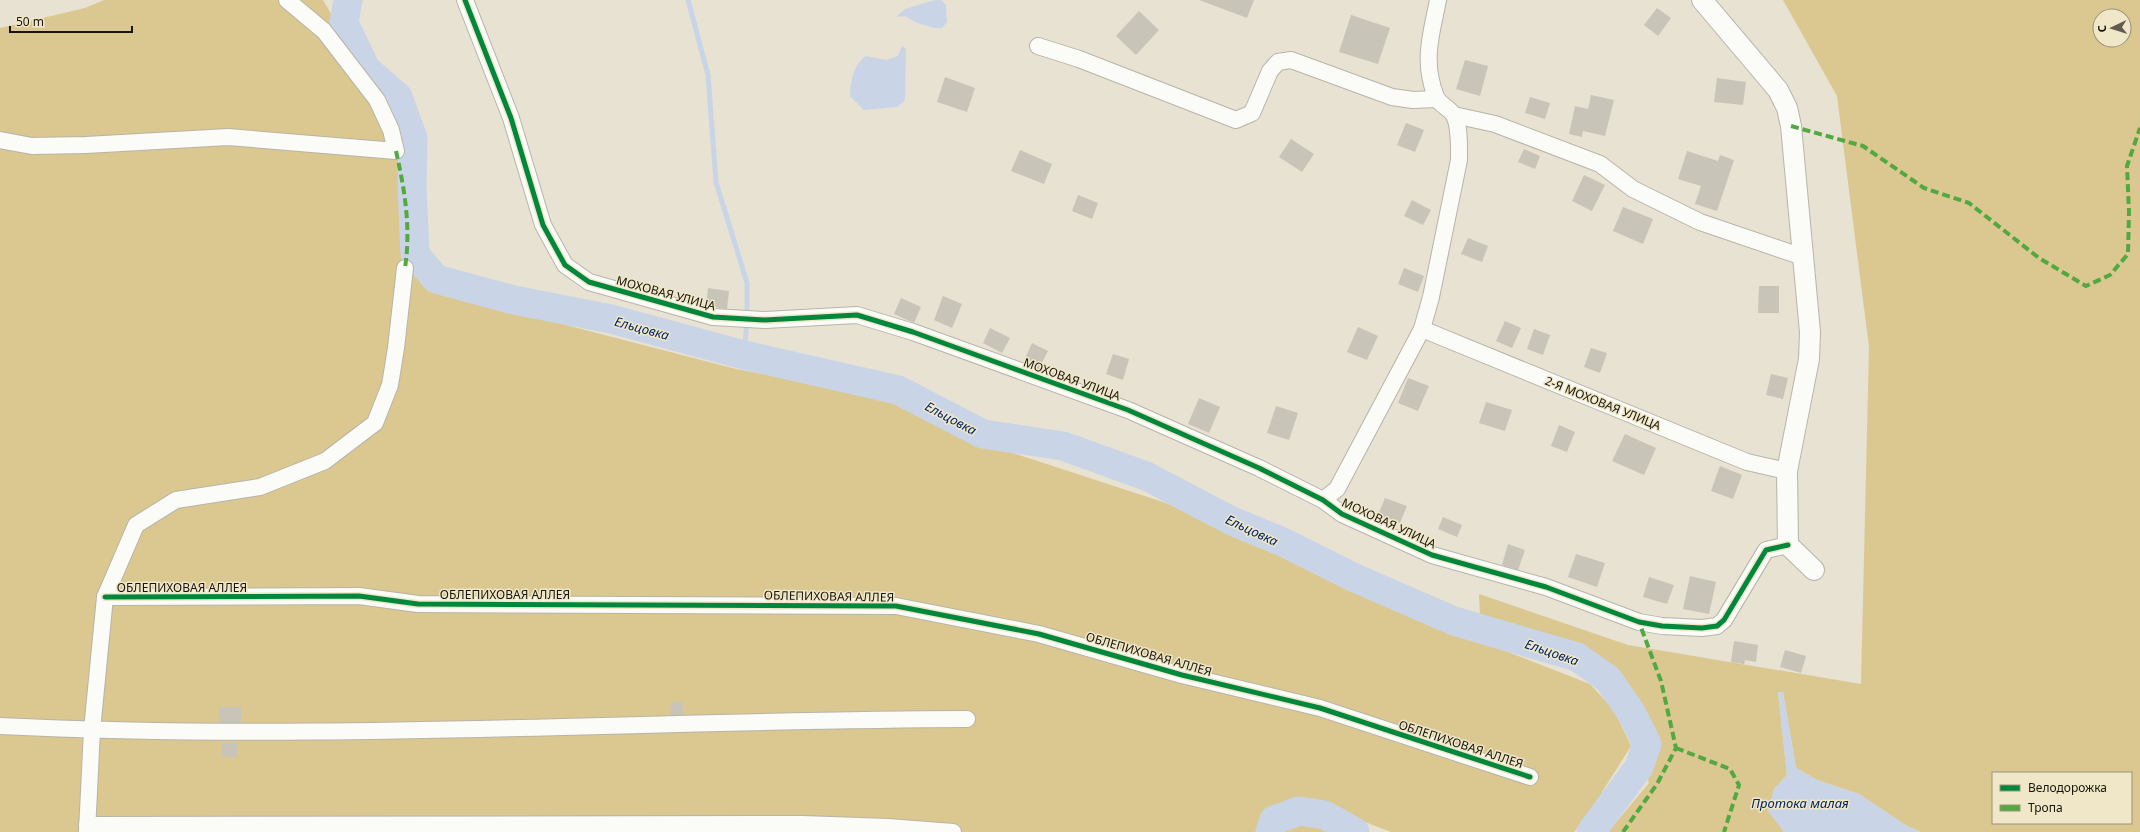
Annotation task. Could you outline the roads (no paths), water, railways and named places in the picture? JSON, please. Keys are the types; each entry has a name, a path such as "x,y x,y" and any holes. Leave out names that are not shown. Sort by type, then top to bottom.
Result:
{"street":[{"path":"0,140 32,146 86,145 228,137 396,151 391,130 377,100 324,32 287,0"},
{"name":"МОХОВАЯ УЛИЦА","path":"465,0 511,118 543,225 564,265 589,282 713,317 765,320 857,315 920,335 1128,410 1259,468 1323,500 1342,514 1432,555 1546,586 1639,622 1662,626 1702,628 1717,626 1724,620 1766,550 1788,545"},
{"path":"1438,0 1428,51 1430,76 1437,99 1454,115 1494,124 1600,164 1633,189 1700,222 1803,257"},
{"path":"1702,0 1778,90 1787,108 1791,126 1810,332 1809,359 1787,471 1788,545 1814,570"},
{"path":"1038,46 1079,59 1236,120 1252,113 1270,72 1278,62 1291,60 1392,97 1413,100 1437,99"},
{"path":"1323,500 1337,489 1422,329 1431,297 1459,160 1459,137 1454,115"},
{"path":"405,268 396,348 390,385 375,423 325,461 260,487 176,500 136,525 105,597 92,730 87,828 802,824 888,827 953,832"},
{"name":"2-Я МОХОВАЯ УЛИЦА","path":"1422,329 1746,462 1787,471"},
{"name":"ОБЛЕПИХОВАЯ АЛЛЕЯ","path":"105,597 359,596 418,604 896,606 1039,634 1182,675 1320,708 1530,777"},
{"path":"0,726 92,730 385,730 967,719"}],"water":[{"path":"935,0 941,0 946,5 947,22 942,28 934,28 917,23 905,16 896,17 905,9"},
{"path":"902,46 906,49 905,100 897,107 864,110 850,96 855,68 866,56 886,60 898,56"},
{"name":"Протока малая","path":"1778,692 1783,692 1796,768 1817,780 1859,794 1907,826 1921,832 1784,832 1768,811 1774,789 1787,775"}],"waterway":[{"name":"Ельцовка","path":"348,0 344,23 366,69 398,97 413,138 412,186 415,254 436,279 514,300 611,319 744,355 898,390 983,434 1063,446 1146,476 1232,521 1283,542 1355,578 1454,621 1577,657 1608,679 1631,712 1647,744 1639,767 1591,832"},
{"path":"688,0 708,75 716,182 747,283 747,320 744,355"},
{"name":"Ельцовка","path":"1270,832 1274,820 1299,811 1325,815 1355,832"}]}
